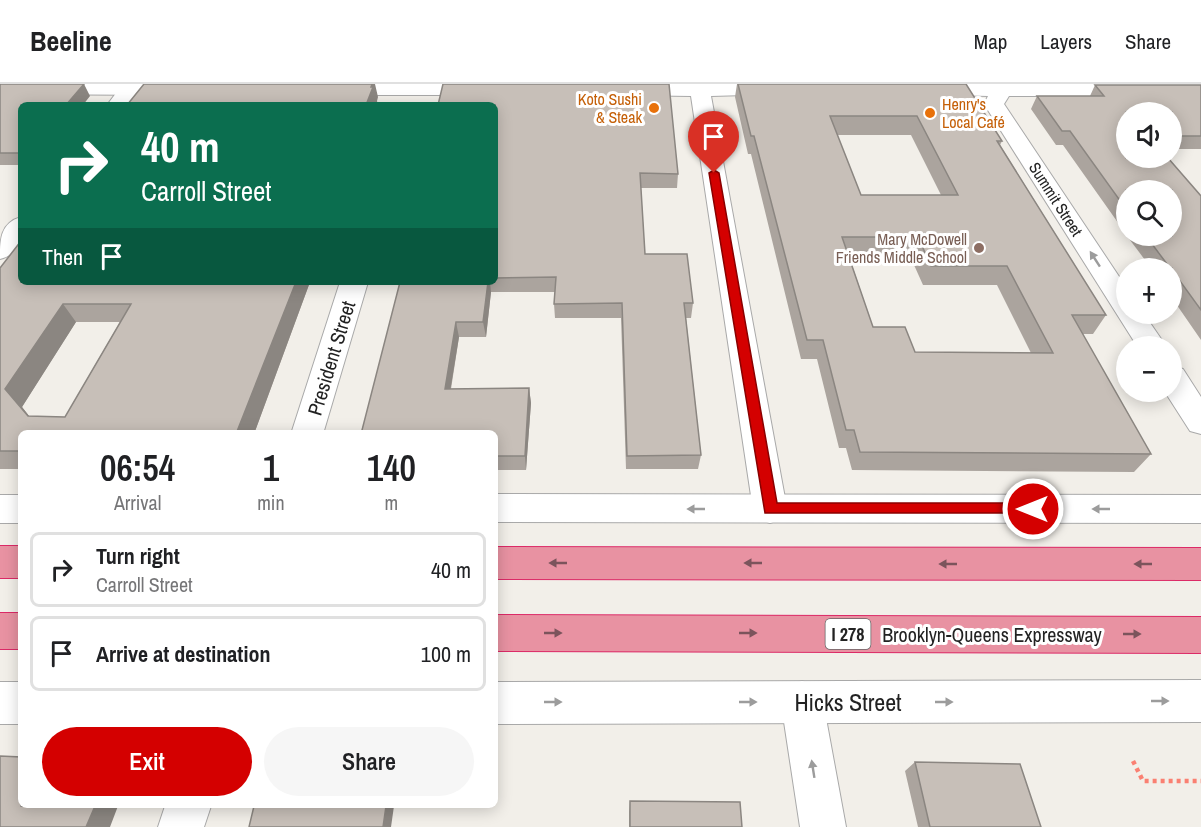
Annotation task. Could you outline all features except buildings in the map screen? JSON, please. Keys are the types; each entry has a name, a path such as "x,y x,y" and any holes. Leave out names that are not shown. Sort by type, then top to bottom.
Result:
{"highway":[{"path":"0,562 18,562"},
{"path":"498,563 1201,564"},
{"path":"0,631 18,631"},
{"name":"Brooklyn-Queens Expressway","path":"498,633 1201,634"}],"street":[{"path":"603,89 699,87 802,90"},
{"path":"699,87 770,508"},
{"path":"906,90 1004,87 1201,90"},
{"name":"Summit Street","path":"1004,87 994,104 1116,293"},
{"path":"0,88 127,93 189,89"},
{"path":"317,89 414,93 508,89"},
{"path":"0,251 18,229"},
{"name":"President Street","path":"308,430 353,285"},
{"path":"1182,393 1201,422"},
{"path":"0,508 18,508"},
{"path":"498,508 1201,509"},
{"name":"Hicks Street","path":"498,702 1201,701"},
{"path":"802,702 823,827"},
{"path":"0,703 18,703"},
{"path":"181,827 187,808"}],"path":[{"path":"1134,761 1143,781 1201,781"}],"place":[{"name":"Koto Sushi & Steak","path":"654,108"},
{"name":"Henry's Local Café","path":"930,113"},
{"name":"Mary McDowell Friends Middle School","path":"979,248"}],"route":[{"path":"714,173 770,508 1033,509"}]}
